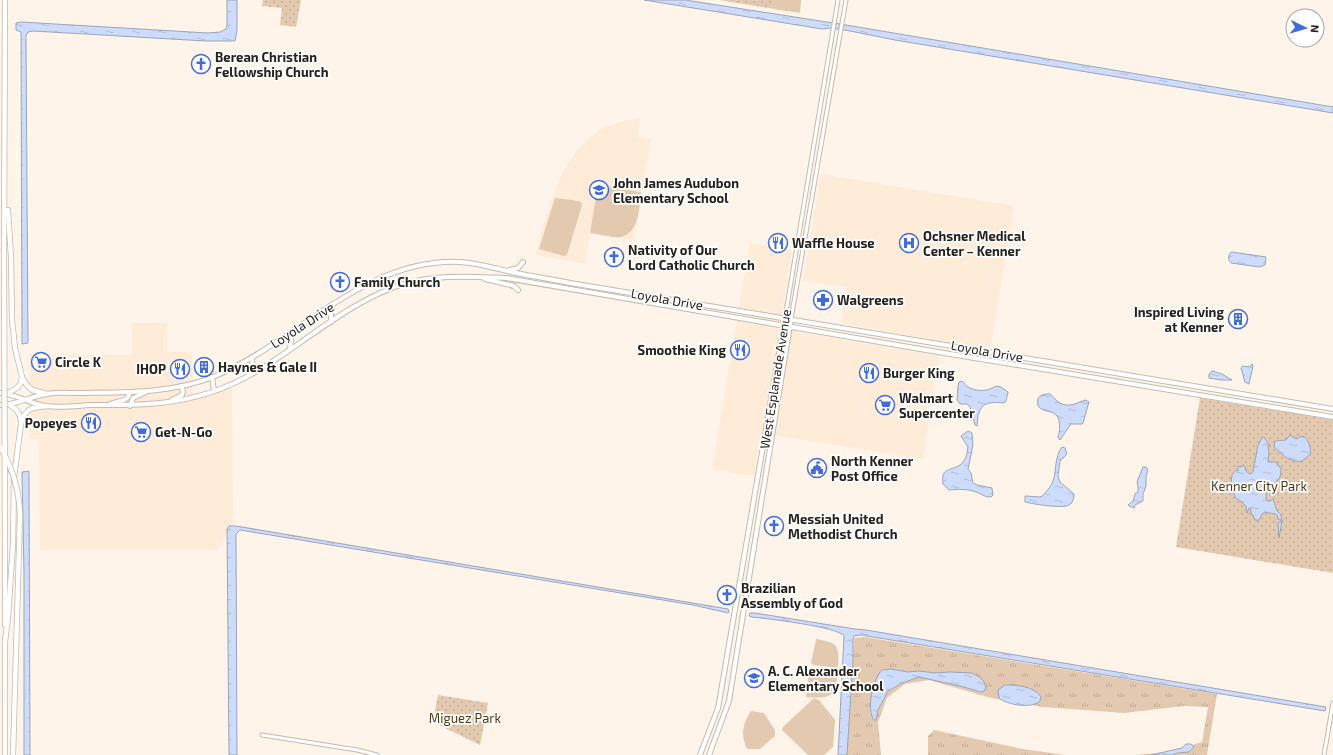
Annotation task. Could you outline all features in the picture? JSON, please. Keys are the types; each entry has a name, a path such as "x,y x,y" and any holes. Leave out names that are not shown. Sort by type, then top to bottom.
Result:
{"highway":[{"path":"5,0 5,755"},
{"path":"5,180 12,257 12,320 15,348 22,378 29,388 47,394"},
{"path":"8,393 18,388 22,378"},
{"path":"10,405 17,410 21,424"},
{"path":"5,642 13,544 14,477 21,424 24,415 29,410 47,406"},
{"path":"0,447 13,472 20,502 13,755"}],"main road":[{"name":"Loyola Drive","path":"0,405 10,405 47,394 148,391 182,386 212,377 252,357 331,306 380,277 436,263 459,262 791,320 934,342 1333,409"},
{"path":"506,271 516,270 522,262"},
{"name":"Loyola Drive","path":"0,393 8,393 47,406 130,406 189,399 214,392 253,373 369,298 393,287 409,282 438,277 479,277 506,278 1043,369 1333,416"},
{"path":"479,277 514,286 518,290"},
{"path":"331,306 331,322"},
{"path":"770,323 771,316"},
{"name":"West Esplanade Avenue","path":"700,755 718,708 723,684 785,318"},
{"name":"West Esplanade Avenue","path":"709,755 726,708 730,692 791,320"},
{"path":"290,349 292,332"},
{"path":"932,350 934,342"},
{"path":"252,357 253,373"},
{"path":"1043,369 1044,361"},
{"path":"1102,378 1103,371"},
{"path":"776,373 783,374"},
{"path":"1124,382 1125,374"},
{"path":"212,377 214,392"},
{"path":"1186,392 1187,385"},
{"path":"164,403 182,395 184,391 182,386"},
{"path":"130,406 133,398 148,391"},
{"path":"107,405 124,401 129,396 130,392"},
{"path":"1236,401 1238,393"},
{"path":"1299,411 1300,403"},
{"path":"770,406 777,407"},
{"path":"765,439 772,440"},
{"path":"759,475 766,476"},
{"path":"727,661 736,658"},
{"path":"723,684 726,690 730,692"}],"street":[{"name":"West Esplanade Avenue","path":"785,318 838,0"},
{"name":"West Esplanade Avenue","path":"791,320 846,0"},
{"path":"1324,755 1331,722 1333,703"},
{"path":"262,735 357,750 377,755"}],"shaded area":[{"name":"John James Audubon Elementary School","path":"640,118 637,137 651,139 634,241 590,233 585,264 536,255 542,229 553,197 564,170 578,149 601,129 623,121"},
{"name":"Ochsner Medical Center – Kenner","path":"821,174 1014,206 990,350 841,323 847,287 803,281"},
{"path":"750,243 792,250 779,329 939,356 923,459 761,433 754,476 712,469"},
{"path":"132,323 167,323 167,352 192,352 193,400 232,387 233,521 218,550 40,550 39,439 30,439 30,354 132,355"}],"green space":[{"path":"263,0 301,0 296,27 280,25 282,8 262,6"},
{"path":"719,0 801,0 800,13"},
{"path":"773,0 801,0 799,11 774,8 772,5"},
{"path":"598,185 641,192 639,212 635,225 627,234 618,237 590,233"},
{"path":"555,198 581,202 582,205 567,255 564,256 539,249"},
{"name":"Kenner City Park","path":"1200,398 1333,420 1333,573 1176,547"},
{"path":"865,637 1217,694 1207,755 1135,755 1167,752 1202,742 1208,707 1184,706 1124,713 1043,707 991,698 929,680 905,684 887,698 878,722 881,755 847,755 854,638"},
{"path":"816,639 829,642 836,646 838,650 838,668 813,665 811,663"},
{"path":"812,668 838,672 835,687 830,695 826,697 806,697 809,670"},
{"name":"Miguez Park","path":"438,695 488,703 480,745 433,722"},
{"path":"814,698 819,700 835,720 833,747 824,755 808,755 782,730 783,727"},
{"path":"751,711 764,713 775,730 775,736 760,749 747,749 745,744 743,729"},
{"path":"934,730 1023,749 1065,755 928,755 928,736"}],"water":[{"path":"227,0 237,0 237,30 235,41 206,41 33,31 28,32 26,36 28,343 22,344 21,32 16,30 16,23 21,22 208,33 220,32 226,29 227,25"},
{"path":"644,0 685,0 846,25 1333,107 1333,113 895,40 845,30 831,28 822,29"},
{"path":"1232,252 1266,257 1265,265 1259,267 1231,263 1229,261 1229,257 1230,253"},
{"path":"1252,364 1253,366 1249,384 1245,382 1241,368 1243,366 1249,367"},
{"path":"1212,371 1222,374 1232,380 1209,378 1209,374"},
{"path":"962,381 967,386 977,390 987,390 996,386 1001,387 1008,392 1006,401 1004,403 989,403 983,406 978,414 977,426 975,425 970,407 967,404 960,404 957,400 959,382"},
{"path":"1050,394 1060,403 1067,405 1085,400 1089,402 1083,423 1071,424 1060,440 1058,437 1060,426 1057,416 1052,412 1043,410 1038,406 1040,396"},
{"path":"968,431 972,433 973,445 968,469 971,473 973,483 992,488 993,495 991,497 970,490 949,490 943,484 943,478 946,471 960,465 967,455 968,447 961,436"},
{"path":"1290,435 1296,439 1302,436 1308,441 1311,453 1308,457 1302,460 1294,461 1282,454 1274,446 1275,441 1286,440"},
{"path":"1264,437 1269,445 1268,462 1276,462 1281,469 1278,480 1266,490 1266,499 1269,501 1273,499 1277,511 1281,515 1282,521 1279,538 1278,523 1281,521 1280,519 1277,519 1278,516 1265,512 1259,520 1255,520 1251,514 1251,509 1249,508 1247,513 1246,506 1235,497 1231,483 1232,475 1236,470 1238,471 1238,466 1241,467 1244,465 1247,472 1250,474 1253,472 1258,445"},
{"path":"1062,447 1065,448 1067,454 1060,461 1058,476 1060,482 1074,494 1071,503 1066,506 1055,506 1025,502 1025,496 1041,497 1048,490 1053,481 1059,451"},
{"path":"1143,467 1146,467 1148,470 1143,501 1135,505 1134,508 1128,505 1133,501 1135,494 1138,492 1137,482"},
{"path":"29,471 30,755 24,755 24,573 22,472"},
{"path":"229,526 728,609 729,612 240,530 236,534 237,755 229,755 227,529"},
{"path":"750,613 866,630 1326,707 1325,711 861,635 854,636 853,639 847,755 838,755 844,636 829,629 816,626 751,617 749,616"},
{"path":"891,669 908,672 972,673 981,678 986,688 981,692 919,677 902,683 888,691 878,710 876,720 874,720 871,709 873,687 882,670"},
{"path":"1005,685 1030,688 1038,693 1041,697 1040,701 1031,705 1008,703 999,698 998,690"},
{"path":"1186,744 1191,744 1194,747 1189,752 1172,755 1151,755 1182,748"}],"place":[{"name":"Berean Christian Fellowship Church","path":"201,64"},
{"name":"John James Audubon Elementary School","path":"599,190"},
{"name":"Waffle House","path":"778,243"},
{"name":"Ochsner Medical Center – Kenner","path":"909,243"},
{"name":"Nativity of Our Lord Catholic Church","path":"614,257"},
{"name":"Family Church","path":"340,282"},
{"name":"Walgreens","path":"823,300"},
{"name":"Inspired Living at Kenner","path":"1238,319"},
{"name":"Smoothie King","path":"740,350"},
{"name":"Circle K","path":"41,362"},
{"name":"Haynes & Gale II","path":"204,367"},
{"name":"IHOP","path":"180,369"},
{"name":"Burger King","path":"869,373"},
{"name":"Walmart Supercenter","path":"885,405"},
{"name":"Popeyes","path":"91,423"},
{"name":"Get-N-Go","path":"141,432"},
{"name":"North Kenner Post Office","path":"817,468"},
{"name":"Messiah United Methodist Church","path":"774,526"},
{"name":"Brazilian Assembly of God","path":"727,595"},
{"name":"A. C. Alexander Elementary School","path":"754,678"}]}
